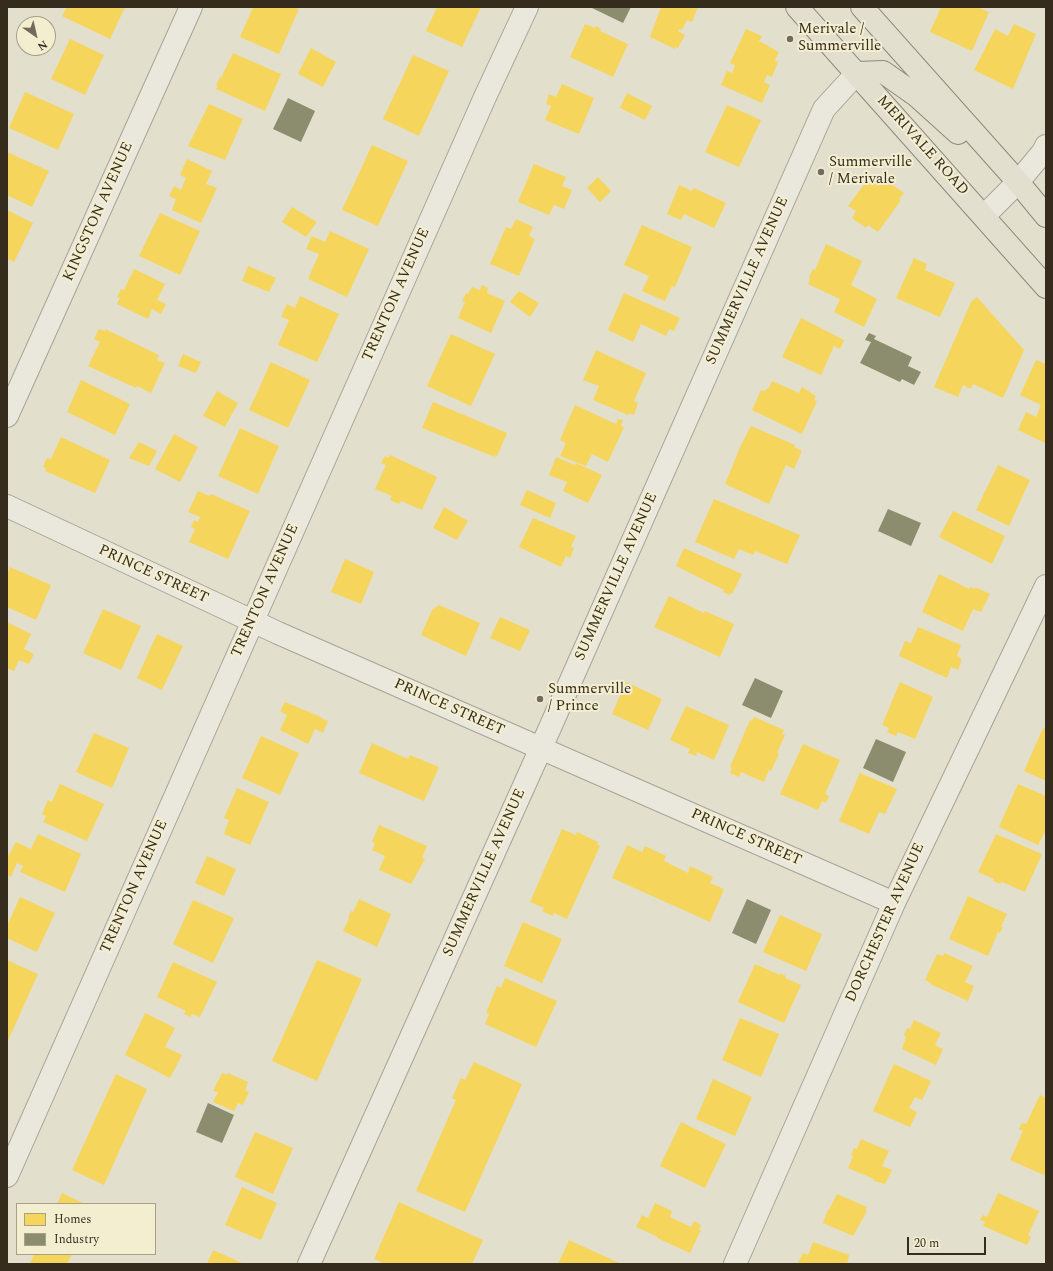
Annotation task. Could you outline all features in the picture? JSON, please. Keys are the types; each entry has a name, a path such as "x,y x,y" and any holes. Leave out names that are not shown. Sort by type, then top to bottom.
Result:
{"main road":[{"name":"MERIVALE ROAD","path":"797,7 1046,287"},
{"path":"862,7 1018,182 1046,216"},
{"path":"857,73 883,72 917,96 955,130 1018,182"}],"street":[{"name":"KINGSTON AVENUE","path":"7,416 191,7"},
{"name":"TRENTON AVENUE","path":"7,1176 485,97 527,7"},
{"name":"SUMMERVILLE AVENUE","path":"309,1264 541,748 824,110 857,73"},
{"path":"984,216 1018,182 1043,152 1046,146"},
{"name":"PRINCE STREET","path":"7,506 252,621 894,903"},
{"name":"DORCHESTER AVENUE","path":"735,1264 894,903 1046,586"}],"building: Homes":[{"path":"67,7 125,7 110,39 62,16"},
{"path":"253,7 293,7 299,9 279,54 240,37"},
{"path":"437,7 481,7 462,47 426,31"},
{"path":"661,7 698,7 692,22 687,20 682,30 679,29 678,31 685,35 678,48 676,47 675,49 650,37"},
{"path":"941,7 977,7 989,12 972,51 930,32"},
{"path":"585,24 595,28 596,26 601,29 600,31 628,44 613,77 570,57"},
{"path":"1014,24 1036,34 1013,89 974,70 995,29 1008,36"},
{"path":"746,29 762,36 759,41 779,52 775,60 778,62 772,77 767,75 764,82 770,85 762,103 721,85 727,71 732,73 735,65 730,63"},
{"path":"70,39 104,55 85,95 51,79"},
{"path":"311,48 336,62 323,87 298,74"},
{"path":"233,53 281,74 265,111 216,89 218,86 216,85"},
{"path":"413,55 449,71 419,136 383,119"},
{"path":"562,84 594,98 579,134 545,120 551,106 546,104 549,94 556,97"},
{"path":"25,92 74,114 58,150 9,128"},
{"path":"627,93 652,106 645,120 620,108"},
{"path":"209,104 243,119 225,160 188,146"},
{"path":"727,105 761,120 739,167 705,152"},
{"path":"372,145 408,161 378,226 342,210"},
{"path":"7,152 49,171 32,207 7,195"},
{"path":"187,159 212,171 206,184 217,188 201,223 172,210 176,199 169,196 174,186 181,190 186,178 180,175"},
{"path":"534,164 566,177 562,186 572,190 564,209 554,205 549,215 518,202"},
{"path":"598,177 611,191 600,202 587,188"},
{"path":"868,179 878,186 884,179 904,193 899,199 901,200 878,232 868,225 866,228 852,218 856,211 848,206"},
{"path":"679,185 692,191 694,188 726,203 714,228 684,214 681,220 667,214"},
{"path":"292,207 317,222 306,237 282,222"},
{"path":"7,210 33,223 14,262 7,258"},
{"path":"160,213 200,231 180,275 139,256"},
{"path":"516,219 533,227 529,236 535,239 519,276 490,264 506,227 511,229"},
{"path":"642,225 692,247 675,287 672,286 665,301 642,291 649,276 624,265"},
{"path":"330,231 369,249 347,297 308,279 319,254 306,249 312,236 325,242"},
{"path":"826,244 862,261 851,285 877,299 864,327 834,312 840,299 808,284 813,269 815,270"},
{"path":"914,258 927,264 925,270 955,283 940,317 896,298"},
{"path":"248,266 276,278 269,292 242,281"},
{"path":"134,269 165,284 157,300 166,304 161,314 152,309 148,319 117,304 120,298 117,297 121,289 124,290"},
{"path":"482,285 488,288 487,293 505,301 491,333 458,318 465,302 462,301 466,293 468,294 472,287 480,290"},
{"path":"519,291 539,303 530,317 510,302"},
{"path":"624,293 680,318 674,331 669,329 666,336 641,324 633,342 608,330"},
{"path":"300,296 339,314 317,362 278,345 289,320 281,317 287,304 295,308"},
{"path":"977,297 1024,350 1003,398 973,384 971,389 963,385 958,397 934,387 971,302"},
{"path":"801,318 844,340 840,349 834,346 821,375 782,357"},
{"path":"99,329 105,331 105,329 159,355 157,360 165,363 151,393 137,386 136,388 88,366 100,342 94,339"},
{"path":"451,334 495,354 471,406 427,386"},
{"path":"596,350 646,373 634,401 638,403 634,415 629,413 628,415 593,400 599,386 583,380"},
{"path":"183,354 201,362 196,373 178,366"},
{"path":"1036,360 1046,364 1045,443 1018,430 1026,412 1036,417 1041,405 1020,395"},
{"path":"271,362 310,380 288,428 249,410"},
{"path":"81,380 130,404 115,435 67,412"},
{"path":"772,381 799,393 802,387 816,396 814,400 817,401 802,434 752,410 761,390 764,391 769,388"},
{"path":"217,391 238,403 225,427 203,416"},
{"path":"433,402 507,433 497,456 495,455 495,457 422,428"},
{"path":"575,405 616,424 618,419 623,420 621,426 624,427 608,462 592,454 586,466 560,456 566,443 560,440"},
{"path":"751,426 795,445 794,447 802,451 794,469 786,465 769,504 725,484 741,445"},
{"path":"240,428 279,446 258,494 218,476"},
{"path":"174,434 198,447 180,482 155,469"},
{"path":"61,437 110,460 95,493 45,471 46,468 43,467 47,458 51,459"},
{"path":"139,442 157,451 149,466 129,458"},
{"path":"390,455 437,477 422,510 401,501 399,504 390,500 392,496 375,489 386,465 381,463 385,456 389,458"},
{"path":"556,457 575,465 576,463 602,475 588,503 563,491 567,482 549,475"},
{"path":"998,465 1030,480 1009,526 976,510"},
{"path":"527,490 556,503 550,518 520,505"},
{"path":"198,491 209,496 211,494 250,511 228,559 189,542 195,529 191,527 194,520 198,522 200,517 188,512"},
{"path":"714,499 800,535 787,564 755,551 753,555 739,549 734,559 695,542"},
{"path":"444,507 468,521 457,540 433,528"},
{"path":"953,511 1005,536 992,564 939,537"},
{"path":"533,518 576,536 571,547 574,548 570,558 566,556 561,567 519,547"},
{"path":"684,548 742,574 732,594 730,593 730,595 723,592 724,590 676,566"},
{"path":"345,559 374,572 361,604 331,592"},
{"path":"10,567 51,585 36,620 7,607 7,574"},
{"path":"939,574 969,589 970,587 975,589 975,587 990,594 981,612 973,609 963,631 922,612"},
{"path":"669,596 704,613 705,611 734,624 720,657 654,627"},
{"path":"439,605 480,623 466,656 421,635 432,610"},
{"path":"103,609 141,626 121,670 83,653"},
{"path":"500,617 530,630 520,651 490,638"},
{"path":"7,622 31,634 24,649 34,654 29,664 19,660 14,671 7,668"},
{"path":"918,627 961,645 957,656 962,659 958,670 951,667 947,678 899,656 905,641 911,643"},
{"path":"157,634 183,646 162,690 137,678"},
{"path":"626,682 662,699 648,730 612,714"},
{"path":"900,682 933,697 915,739 898,732 896,736 887,732 889,728 882,725"},
{"path":"285,702 328,721 323,733 315,729 308,744 280,730 287,715 280,711"},
{"path":"686,706 729,725 714,760 697,752 696,756 688,753 690,749 670,740"},
{"path":"754,717 784,730 782,734 785,735 777,753 779,754 771,771 769,770 764,782 741,772 739,777 730,773 732,768 730,767 750,720 752,721"},
{"path":"1043,728 1046,729 1046,781 1024,771"},
{"path":"94,733 129,748 112,788 76,772"},
{"path":"261,736 299,753 280,795 242,778"},
{"path":"372,743 408,759 410,755 439,767 424,801 359,773"},
{"path":"803,744 840,760 825,794 829,796 826,803 822,801 818,810 780,794"},
{"path":"860,773 897,789 885,814 879,812 869,834 839,821"},
{"path":"60,784 104,804 87,841 43,822 46,816 42,814 48,800 52,802"},
{"path":"1018,784 1046,796 1046,830 1038,845 999,827"},
{"path":"237,788 269,802 250,845 224,834 229,820 224,818"},
{"path":"379,825 427,846 422,858 425,859 411,884 379,870 385,856 372,850 375,843 372,842"},
{"path":"562,829 576,835 577,832 598,842 597,844 600,846 567,919 554,913 553,916 542,911 544,908 530,902"},
{"path":"38,834 81,854 65,892 20,872 23,866 17,863 11,877 7,875 7,858 16,842 31,849"},
{"path":"996,834 1042,854 1025,892 1002,882 1000,884 993,881 994,879 978,872"},
{"path":"627,845 642,852 645,846 666,856 664,861 688,873 690,866 713,877 710,883 724,889 710,922 612,878"},
{"path":"207,856 236,869 224,896 195,883"},
{"path":"968,896 1007,914 1001,927 1003,927 1000,933 998,932 988,956 949,939"},
{"path":"20,897 55,913 37,952 7,938 7,926"},
{"path":"359,899 391,914 377,947 343,931 351,911 353,912"},
{"path":"193,900 234,918 213,963 173,944"},
{"path":"780,915 822,934 806,971 763,952"},
{"path":"523,922 562,939 542,983 504,966"},
{"path":"944,953 973,966 965,982 974,986 968,1001 930,984 931,983 925,980 937,954 943,956"},
{"path":"7,960 38,974 7,1043"},
{"path":"317,960 362,979 317,1081 272,1061"},
{"path":"173,962 217,982 200,1017 192,1014 190,1017 184,1014 186,1011 157,997"},
{"path":"755,964 780,975 780,973 786,976 785,978 801,985 784,1023 738,1002"},
{"path":"505,978 557,1001 536,1047 485,1024 489,1014 486,1013 497,986 501,988"},
{"path":"145,1013 175,1028 165,1047 182,1055 170,1078 125,1055"},
{"path":"740,1018 779,1034 761,1077 722,1060"},
{"path":"914,1020 941,1033 935,1045 943,1049 936,1065 902,1049 906,1037 904,1035 907,1028 910,1029"},
{"path":"474,1062 522,1084 465,1212 416,1191 456,1100 452,1098 461,1078 465,1080"},
{"path":"894,1064 931,1081 922,1100 915,1097 909,1108 917,1112 910,1127 873,1111"},
{"path":"222,1073 227,1075 228,1073 248,1082 245,1090 249,1092 243,1105 238,1103 234,1111 213,1102 218,1092 213,1091"},
{"path":"116,1074 147,1089 104,1185 72,1170"},
{"path":"713,1079 752,1097 735,1136 696,1119"},
{"path":"1040,1095 1046,1098 1046,1176 1010,1160 1023,1131 1019,1129 1022,1123 1026,1124"},
{"path":"681,1122 726,1144 705,1188 660,1166"},
{"path":"255,1132 293,1148 273,1194 235,1177"},
{"path":"861,1139 889,1151 882,1166 892,1170 885,1184 874,1181 874,1179 848,1168 853,1156 851,1155 854,1148 857,1149"},
{"path":"242,1187 277,1203 261,1240 225,1225"},
{"path":"62,1193 83,1203 57,1203"},
{"path":"998,1193 1039,1211 1028,1235 1031,1237 1027,1245 983,1226 985,1222 980,1220 983,1215 987,1217"},
{"path":"837,1194 867,1207 865,1210 867,1211 853,1236 823,1223 828,1209 829,1210"},
{"path":"399,1202 483,1240 472,1264 385,1264 374,1259"},
{"path":"655,1203 672,1211 670,1217 691,1227 694,1221 701,1225 699,1230 701,1230 690,1253 636,1227 642,1215 648,1218"},
{"path":"569,1240 617,1262 622,1264 558,1264"},
{"path":"813,1242 849,1255 847,1264 798,1263 803,1253 808,1255"},
{"path":"213,1250 244,1264 207,1264"},
{"path":"34,1255 72,1255 67,1264 30,1264"}],"building: Industry":[{"path":"590,7 631,7 623,23"},
{"path":"288,98 315,111 301,142 273,129"},
{"path":"869,333 876,336 874,339 912,357 908,366 921,372 914,385 902,379 900,382 860,363 871,342 865,340"},
{"path":"888,509 921,523 911,546 878,531"},
{"path":"755,678 783,691 771,718 742,705"},
{"path":"876,739 906,752 893,782 863,768"},
{"path":"747,899 771,910 756,944 732,933"},
{"path":"208,1103 234,1115 222,1143 196,1132"}],"place":[{"name":"Merivale / Summerville","path":"790,39"},
{"name":"Summerville / Merivale","path":"821,172"},
{"name":"Summerville / Prince","path":"540,699"}]}
